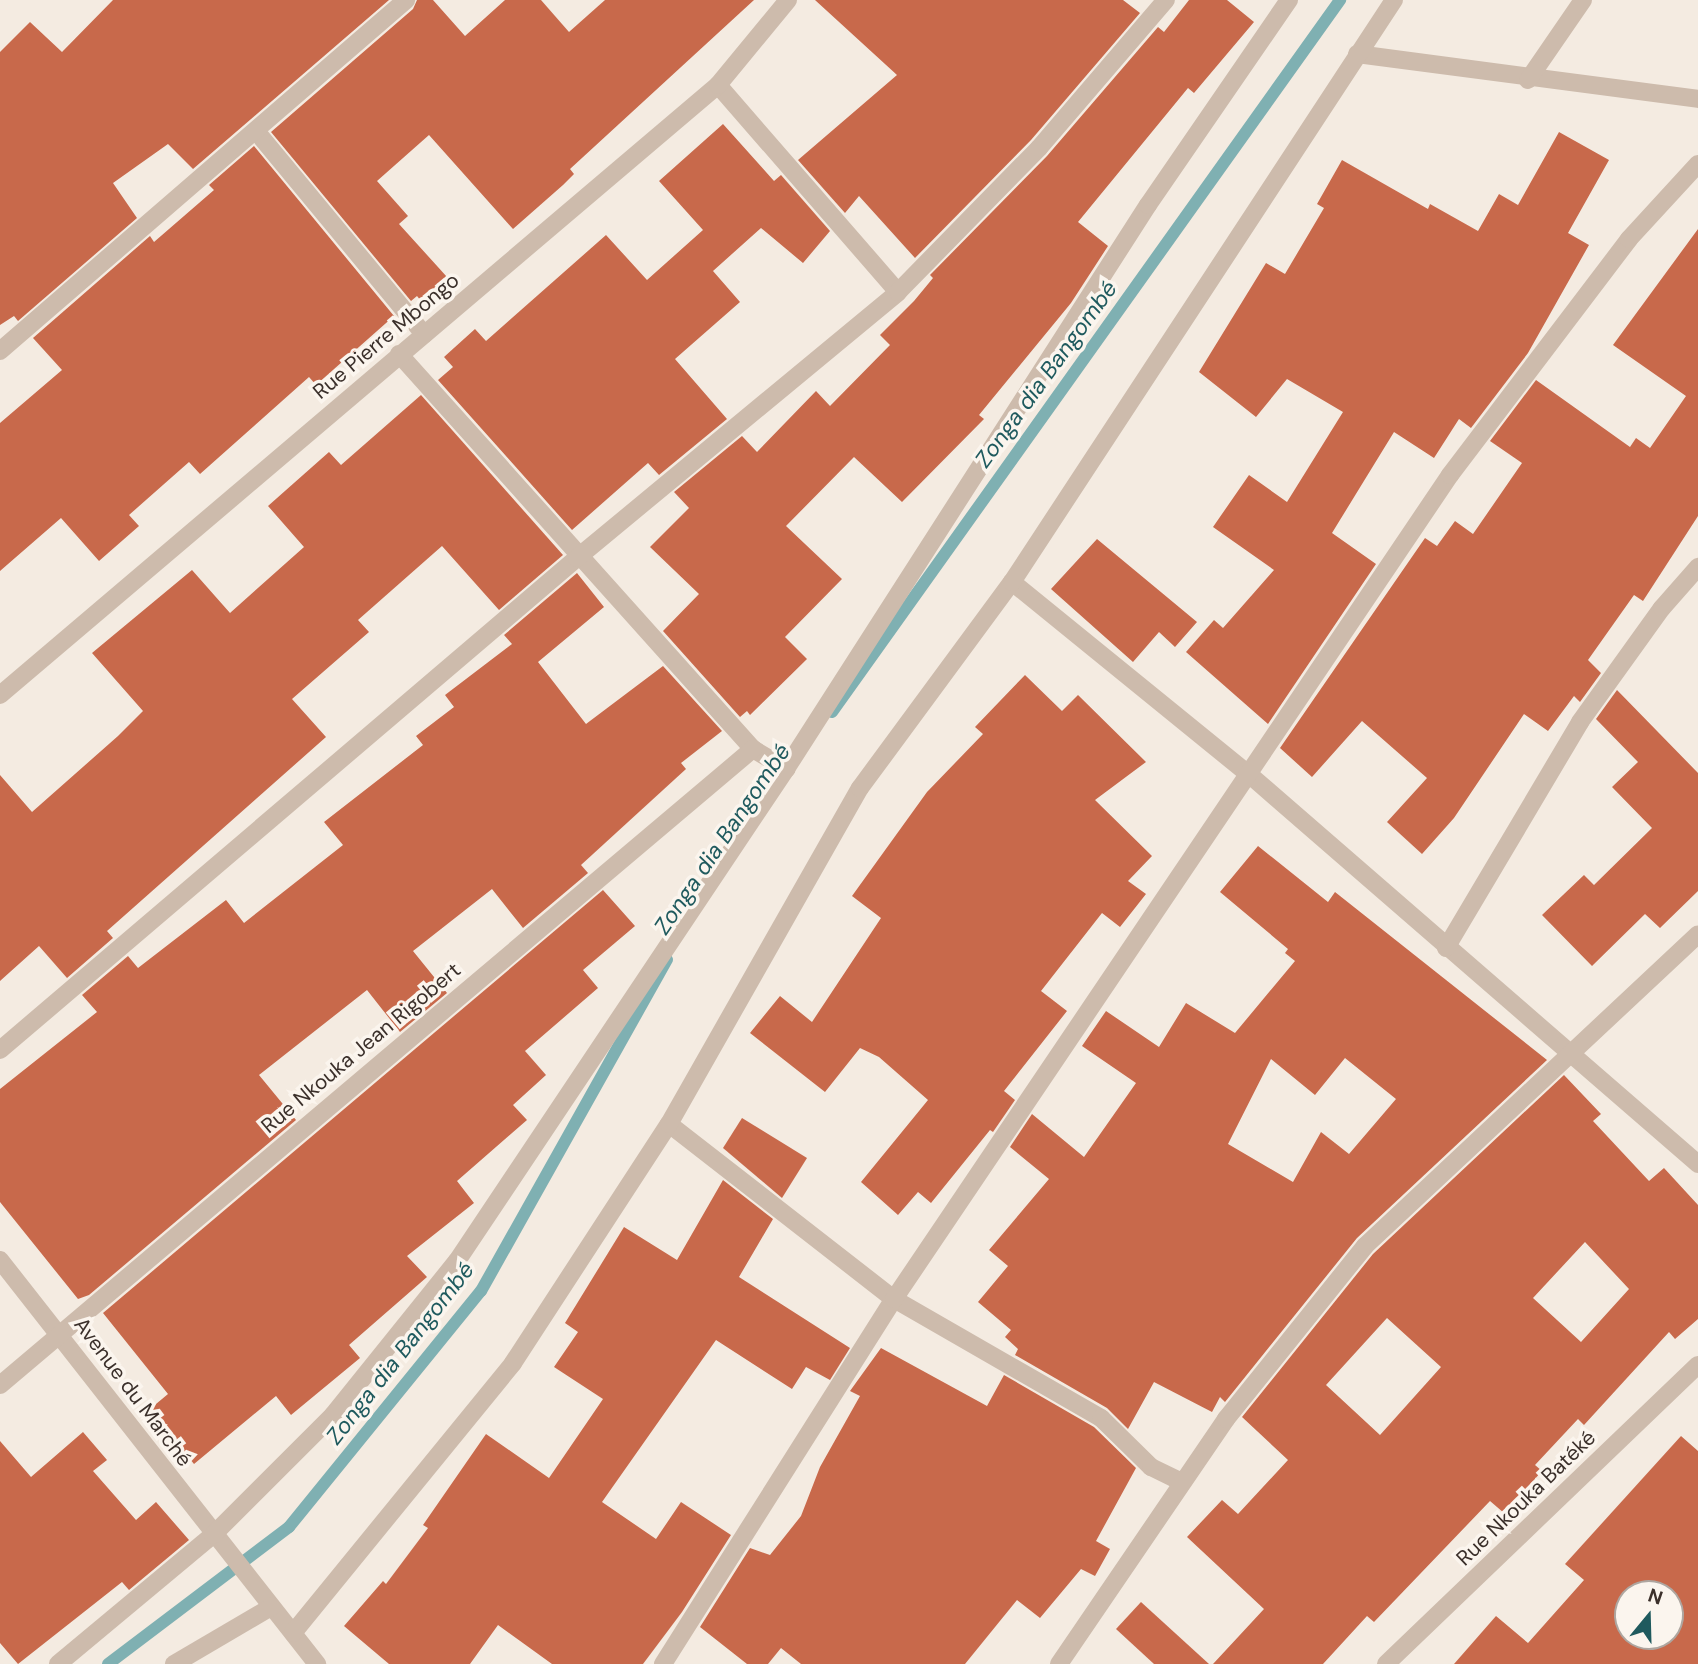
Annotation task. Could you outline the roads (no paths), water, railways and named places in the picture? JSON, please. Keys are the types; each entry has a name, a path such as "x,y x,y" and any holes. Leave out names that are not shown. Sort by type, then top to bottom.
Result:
{"street":[{"path":"0,351 406,0"},
{"name":"Rue Pierre Mbongo","path":"0,695 718,85 788,0"},
{"path":"0,1050 577,558 898,292 1039,148 1166,0"},
{"path":"58,1664 213,1535 333,1415 457,1261 786,769 1148,205 1289,0"},
{"path":"293,1633 513,1363 669,1124 860,788 1012,582 1394,0"},
{"path":"1528,80 1583,0"},
{"path":"1357,54 1528,80 1698,99"},
{"path":"718,85 898,292"},
{"path":"256,131 424,334"},
{"path":"663,1664 894,1300 1251,776 1450,475 1629,239 1698,164"},
{"path":"399,354 577,558 753,749 786,769"},
{"path":"1446,948 1580,722 1662,608 1698,567"},
{"path":"1012,582 1251,776 1698,1164"},
{"name":"Rue Nkouka Jean Rigobert","path":"0,1385 753,749"},
{"path":"1059,1664 1226,1419 1365,1246 1573,1054 1698,934"},
{"path":"669,1124 894,1300 1101,1418 1152,1467 1182,1482"},
{"name":"Avenue du Marché","path":"0,1260 61,1333 213,1535 317,1664"},
{"name":"Rue Nkouka Batéké","path":"1386,1664 1698,1365"},
{"path":"174,1664 267,1601"}],"waterway":[{"name":"Zonga dia Bangombé","path":"832,712 1340,0"},
{"name":"Zonga dia Bangombé","path":"108,1664 289,1527 481,1291 667,960"}]}
